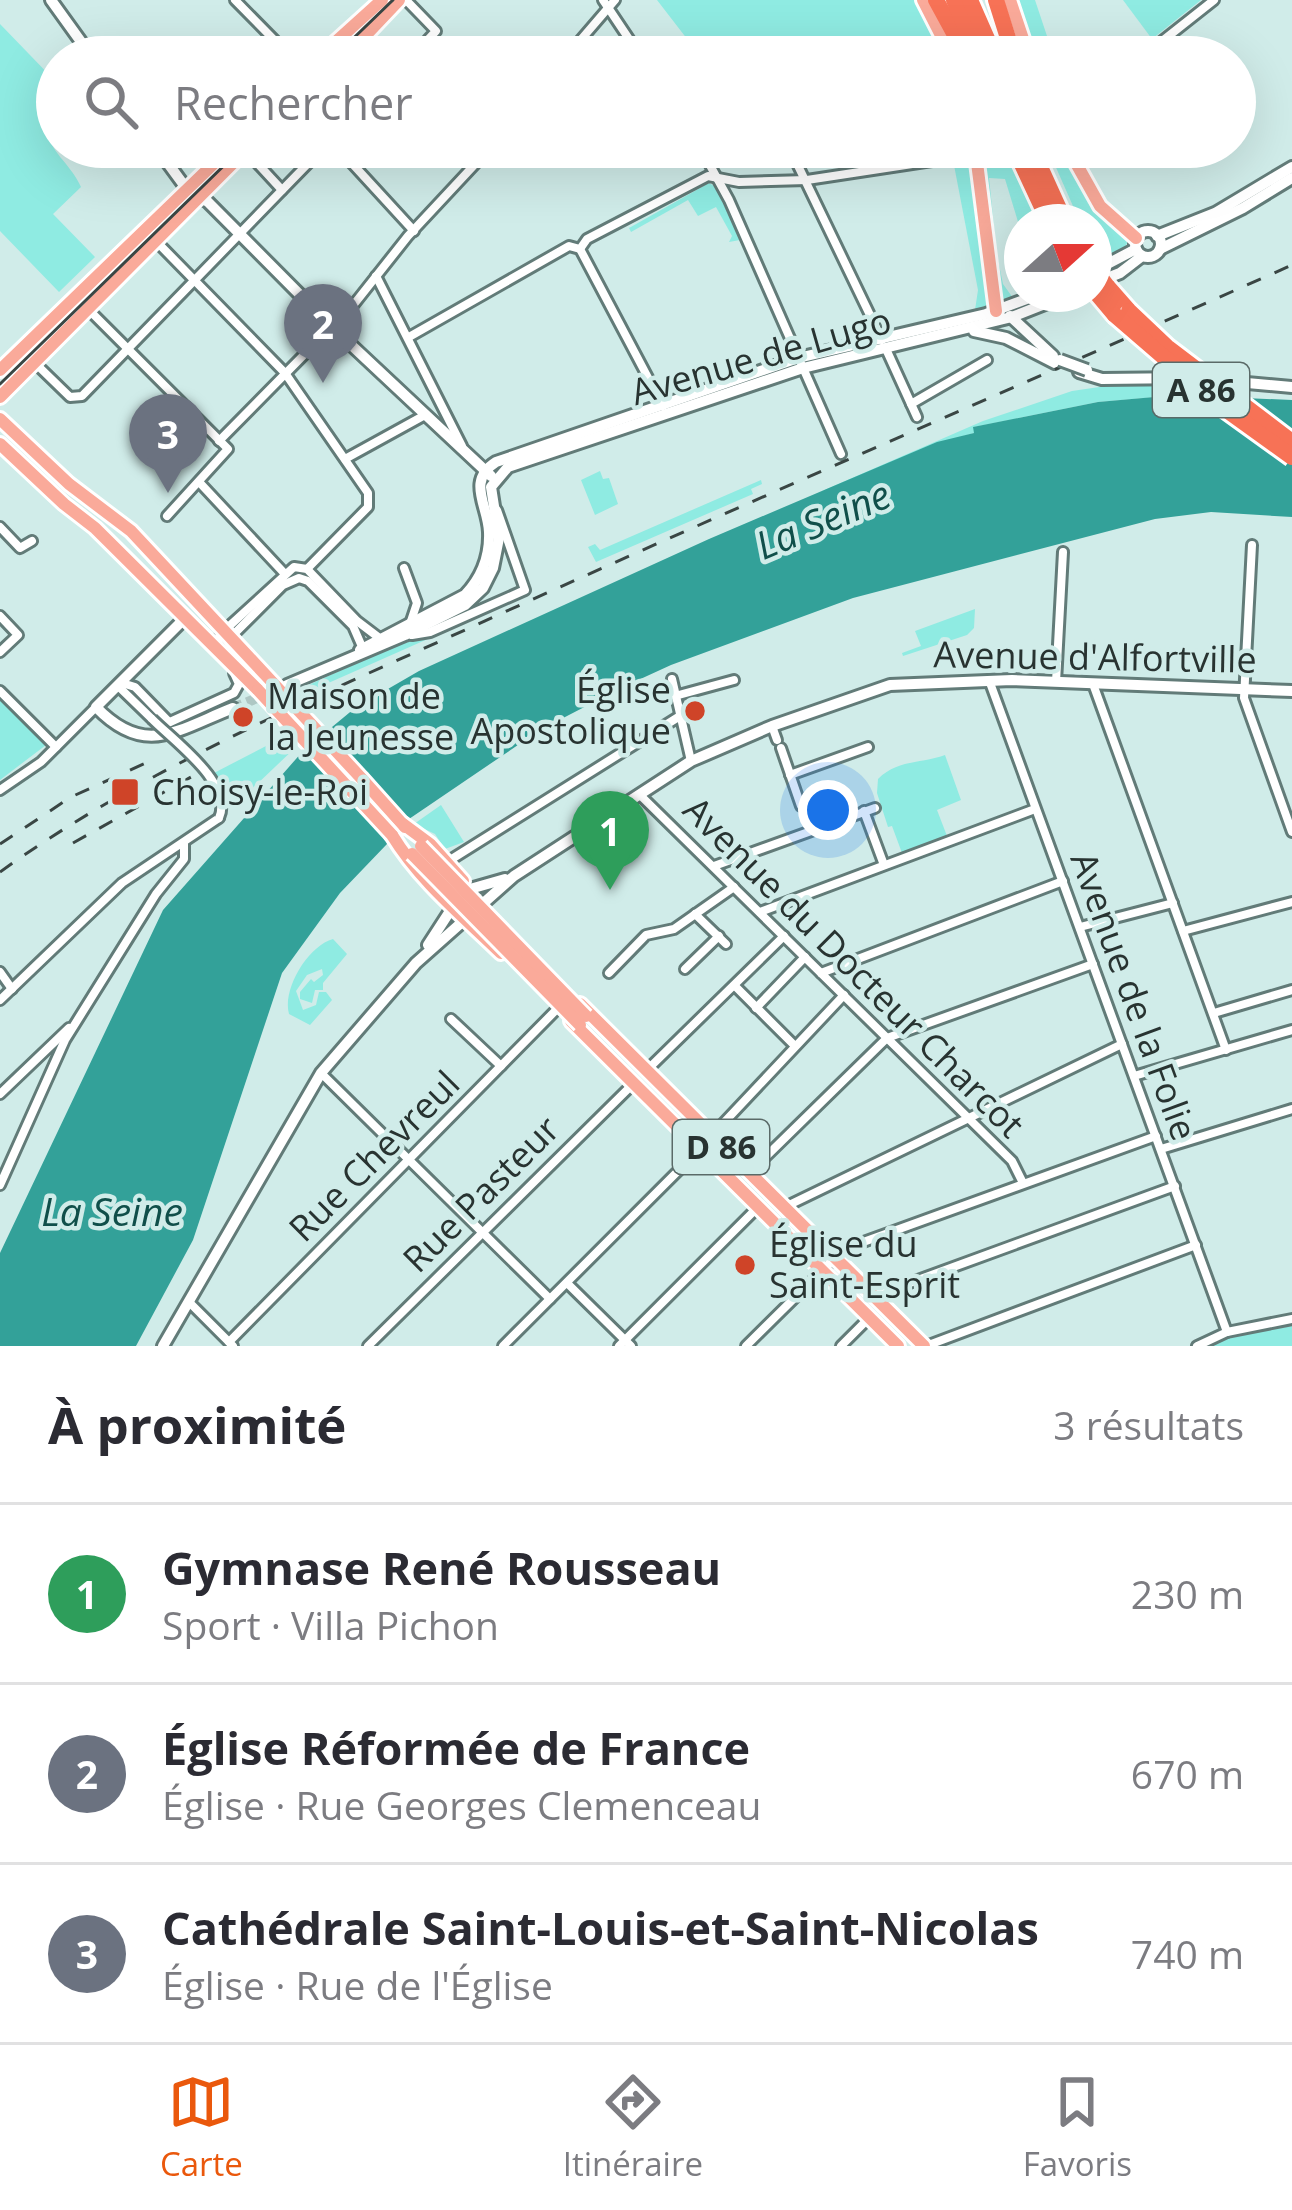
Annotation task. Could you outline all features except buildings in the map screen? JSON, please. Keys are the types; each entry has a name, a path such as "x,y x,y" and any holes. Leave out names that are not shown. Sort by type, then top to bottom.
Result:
{"highway":[{"path":"936,0 956,36"},
{"path":"954,0 969,36"},
{"path":"970,0 986,36"},
{"path":"996,0 1007,36"},
{"path":"1027,168 1049,204"},
{"path":"1039,168 1052,204"},
{"path":"1045,168 1054,204"},
{"name":"A 86","path":"1112,303 1217,403 1292,457"},
{"name":"A 86","path":"1122,313 1292,442"}],"main road":[{"path":"51,0 77,36"},
{"path":"366,36 402,0"},
{"path":"923,0 941,36"},
{"path":"1010,0 1022,36"},
{"path":"342,36 380,1"},
{"path":"1077,168 1090,192 1150,257 1159,242 1292,166"},
{"path":"171,168 186,188 207,191 240,234 330,329 462,447 486,475 498,520 498,551 483,588 465,605 383,641"},
{"path":"0,370 186,188 214,168"},
{"path":"13,432 2,394 226,168"},
{"path":"975,168 1006,338"},
{"path":"1159,242 1243,208 1292,178"},
{"path":"1112,278 1146,231 1159,242"},
{"path":"1112,261 1138,248"},
{"name":"Avenue de Lugo","path":"884,344 964,330 1007,312"},
{"name":"Avenue de Lugo","path":"486,475 496,462 801,363 1010,312"},
{"path":"1003,314 1057,362"},
{"path":"964,330 1006,338 1083,371 1185,370 1292,384"},
{"name":"Avenue de Lugo","path":"486,475 801,363"},
{"name":"D 86","path":"0,419 69,484 131,531 280,684 583,1021 594,1044"},
{"name":"D 86","path":"0,444 95,528 258,690 392,835 583,1021 611,1036"},
{"path":"280,684 326,671 465,595 484,565 489,538 479,493 486,475"},
{"path":"188,621 96,706 113,724 142,736 166,736 232,708"},
{"name":"Avenue d'Alfortville","path":"421,959 514,876 692,761 881,686 989,680 1292,691"},
{"name":"D 86","path":"404,824 925,1346"},
{"name":"D 86","path":"392,835 407,859 452,908 898,1346"},
{"name":"Avenue d'Alfortville","path":"470,889 514,876"},
{"path":"164,1346 321,1073 421,959 452,908 470,889"}],"street":[{"path":"235,0 270,36"},
{"path":"402,0 436,32 432,36"},
{"path":"1169,36 1214,0"},
{"path":"582,36 608,3 628,36"},
{"path":"261,168 282,190"},
{"path":"33,361 75,399 303,168"},
{"path":"356,168 414,231"},
{"path":"219,441 330,329 471,168"},
{"path":"712,168 841,454"},
{"path":"801,168 916,416"},
{"path":"580,249 587,238 699,178 771,183 886,168"},
{"path":"156,241 286,373 368,493 368,507 308,569"},
{"path":"409,337 569,246 580,249 663,406"},
{"path":"376,276 462,447"},
{"path":"87,308 228,449 167,516"},
{"path":"911,404 987,360"},
{"path":"345,459 425,415"},
{"path":"200,482 287,576 308,581 353,626 364,651"},
{"path":"405,635 430,632 525,590 506,526 492,499"},
{"path":"0,527 20,548 32,541"},
{"path":"1252,545 1244,689 1292,832"},
{"path":"1056,682 1063,552"},
{"path":"222,654 217,642 294,567 308,569 383,641"},
{"path":"404,568 417,603 430,613"},
{"path":"411,621 417,603"},
{"path":"0,616 18,635 0,652"},
{"path":"142,736 234,693 239,684 236,674 192,632 188,621"},
{"path":"672,679 692,761"},
{"path":"675,696 734,680"},
{"name":"Avenue de la Folie","path":"989,680 1227,1332"},
{"path":"120,684 134,687 169,722"},
{"path":"0,1000 122,883 219,818 224,800 215,782 120,684"},
{"path":"1093,684 1226,1050"},
{"path":"0,691 56,747"},
{"path":"0,790 56,747 96,706"},
{"path":"446,863 680,716"},
{"path":"772,726 801,806"},
{"path":"790,775 868,747"},
{"name":"Avenue du Docteur Charcot","path":"640,795 1012,1162 1023,1183"},
{"path":"760,912 1035,808"},
{"path":"714,866 869,810 884,865"},
{"path":"0,1184 75,1024 156,894 184,859 184,844"},
{"path":"821,973 1063,881"},
{"path":"609,974 646,935 674,929 734,886"},
{"path":"1080,927 1173,902"},
{"path":"1184,931 1292,902"},
{"path":"685,969 722,940 695,914"},
{"path":"646,1070 784,936"},
{"path":"756,1008 806,957"},
{"path":"748,1173 887,1038 1093,964"},
{"path":"0,972 12,989"},
{"path":"735,986 796,1048"},
{"path":"1214,1012 1292,990"},
{"path":"716,1141 716,1131 844,995"},
{"name":"Rue Chevreul","path":"231,1344 558,1008"},
{"path":"451,1018 501,1066"},
{"path":"0,1094 75,1024"},
{"path":"1134,1076 1292,1030"},
{"path":"788,1212 789,1204 1122,1044"},
{"path":"45,1051 56,1060"},
{"path":"321,1073 550,1298"},
{"name":"Rue Pasteur","path":"368,1346 634,1083"},
{"path":"1161,1149 1292,1109"},
{"path":"746,1346 834,1255 1156,1136"},
{"path":"503,1346 701,1148"},
{"path":"874,1296 1174,1186"},
{"path":"567,1283 625,1344 759,1206"},
{"path":"925,1346 1196,1245"},
{"path":"189,1301 231,1344"},
{"path":"841,1346 869,1318"},
{"path":"1197,1346 1227,1332 1292,1319"}],"shaded area":[{"path":"657,0 916,0 934,36 685,36"},
{"path":"1018,0 1035,0 1047,36 1029,36"},
{"path":"1123,0 1201,0 1156,36 1150,36"},
{"path":"0,24 36,61 36,168 70,168 81,187 53,214 95,257 59,292 0,231"},
{"path":"955,168 970,168 990,301 987,307 975,310 978,290"},
{"path":"983,168 1014,168 1030,204 1013,204 1005,179 989,178 1004,301 1000,302"},
{"path":"1056,168 1072,168 1092,204 1072,204"},
{"path":"709,183 716,187 740,240 729,242 732,236 716,207 698,216 688,200 631,232 629,228"},
{"path":"1112,225 1128,241 1123,251 1112,255"},
{"path":"1168,377 1191,394 1098,402 974,427 974,433 822,491 983,421 1072,391"},
{"path":"600,471 603,479 609,478 618,504 595,515 581,480"},
{"path":"761,480 762,484 751,489 753,494 596,562 588,547 595,544 600,550"},
{"path":"975,609 974,628 967,635 903,656 921,646 915,631"},
{"path":"430,638 299,696 293,692 408,640"},
{"path":"0,697 46,745 0,780"},
{"path":"287,735 297,746 232,808 229,789 214,773"},
{"path":"945,755 961,800 937,810 947,836 902,853 892,826 888,827 877,793 878,779 902,765"},
{"path":"441,805 464,842 445,849 435,834 414,824"},
{"path":"333,939 347,954 323,983 323,990 315,990 312,1003 300,999 311,979 314,982 323,975 322,969 307,975 296,991 303,1010 316,1005 319,992 326,992 332,1000 310,1025 289,1014 289,993 306,959"},
{"path":"1292,1326 1292,1346 1211,1346 1233,1336"}],"water":[{"name":"La Seine","path":"1177,395 1292,400 1292,517 1211,512 1155,519 853,598 671,665 540,730 409,819 340,893 282,973 193,1240 136,1346 0,1346 0,1253 163,910 303,751 355,708 419,671 709,539 937,442 974,433 973,427 1098,402"}],"tunnel":[{"path":"233,708 284,687"}],"tram line":[{"path":"356,36 393,0"},
{"path":"0,384 221,168"}],"railway":[{"path":"0,872 113,800 292,708 1292,265"},
{"path":"0,844 71,797 148,762"},
{"path":"73,843 209,767"}],"place":[{"name":"Église Réformée de France","path":"323,383"},
{"name":"Cathédrale Saint-Louis-et-Saint-Nicolas","path":"168,493"},
{"name":"Église Apostolique","path":"695,711"},
{"name":"Maison de la Jeunesse","path":"243,717"},
{"name":"Choisy-le-Roi","path":"125,792"},
{"name":"Gymnase René Rousseau","path":"610,890"},
{"name":"Église du Saint-Esprit","path":"745,1265"}]}
